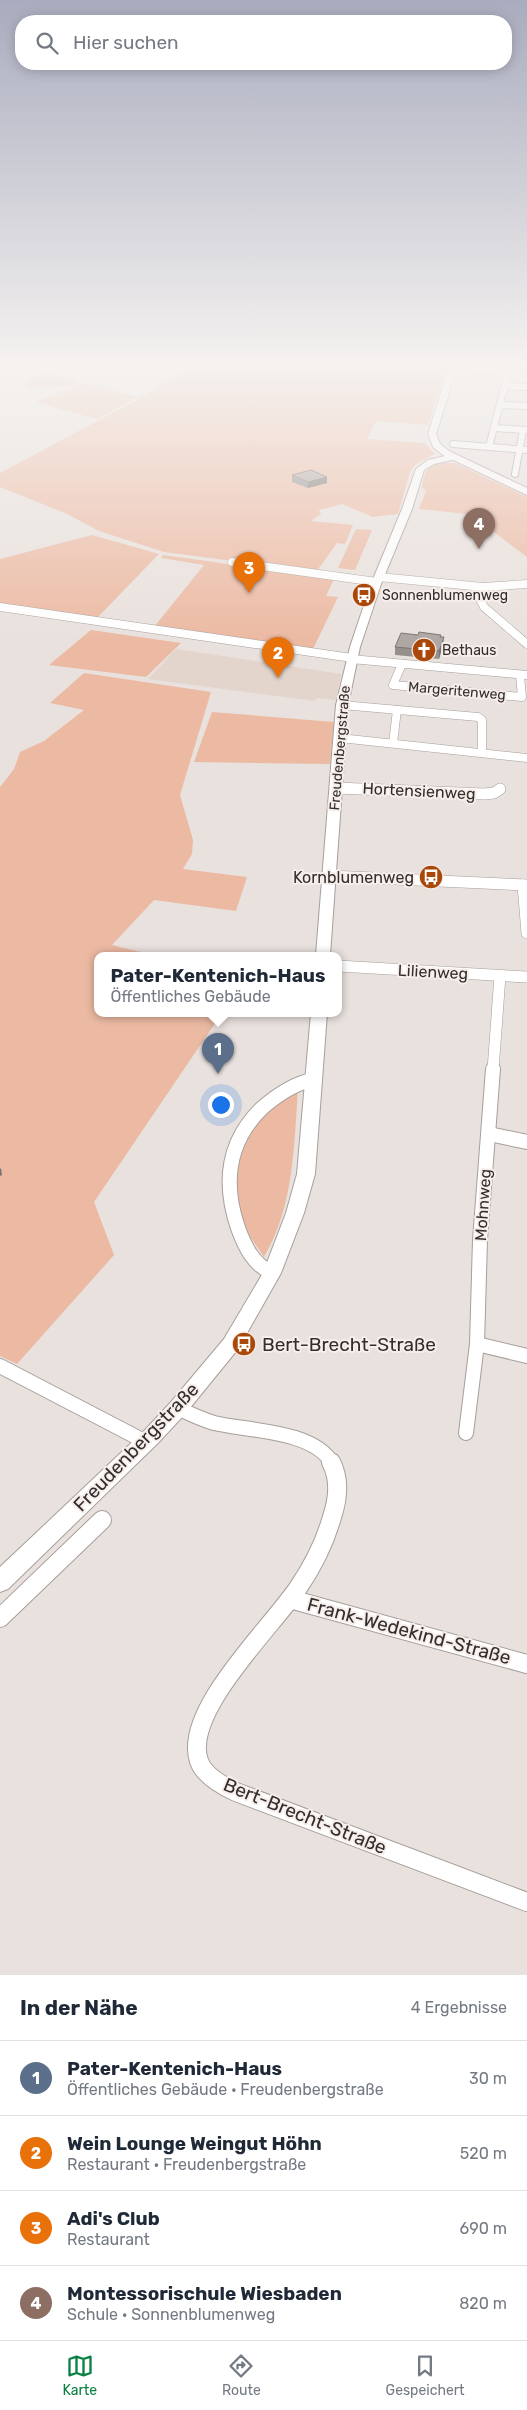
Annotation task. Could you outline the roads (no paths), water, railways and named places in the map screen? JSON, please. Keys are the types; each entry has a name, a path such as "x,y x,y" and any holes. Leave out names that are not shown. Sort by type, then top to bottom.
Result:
{"main road":[{"path":"451,455 527,492"}],"street":[{"path":"515,474 522,455"},
{"name":"Freudenbergstraße","path":"323,952 342,705 352,659 378,580 407,508 420,469 432,462 454,457"},
{"path":"232,562 378,580 483,587 527,584"},
{"path":"483,587 480,599 484,607 527,644"},
{"path":"0,606 352,659 524,675"},
{"name":"Margeritenweg","path":"402,664 393,686 522,697 524,675"},
{"path":"342,705 480,718 482,752"},
{"path":"393,743 398,710"},
{"path":"340,738 527,758"},
{"name":"Hortensienweg","path":"336,788 484,794 494,793 500,789"},
{"path":"330,876 525,885 527,933"},
{"name":"Lilienweg","path":"342,966 527,978"},
{"name":"Mohnweg","path":"466,1434 477,1344 480,1240 500,976"},
{"name":"Freudenbergstraße","path":"0,1582 146,1442 178,1408 231,1344 272,1273 295,1213 306,1174 312,1080 319,1017"},
{"path":"272,1273 262,1269 255,1262 232,1214 228,1176 231,1153 238,1136 261,1109 291,1086 312,1080"},
{"path":"489,1134 527,1142"},
{"path":"477,1344 527,1356"},
{"path":"0,1366 146,1442"},
{"name":"Bert-Brecht-Straße","path":"178,1408 206,1420 303,1442 324,1453 331,1461 338,1485 337,1498 330,1524 311,1566 290,1599 237,1663 207,1710 197,1742 198,1759 207,1773 220,1784 236,1792 527,1902"},
{"name":"Freudenbergstraße","path":"0,1618 102,1520"},
{"name":"Frank-Wedekind-Straße","path":"290,1599 527,1664"}],"place":[{"name":"Montessorischule Wiesbaden","path":"479,549"},
{"name":"Adi's Club","path":"249,593"},
{"name":"Sonnenblumenweg","path":"364,595"},
{"name":"Bethaus","path":"424,650"},
{"name":"Wein Lounge Weingut Höhn","path":"278,678"},
{"name":"Kornblumenweg","path":"431,877"},
{"name":"Pater-Kentenich-Haus","path":"218,1074"},
{"name":"Bert-Brecht-Straße","path":"244,1344"}]}
